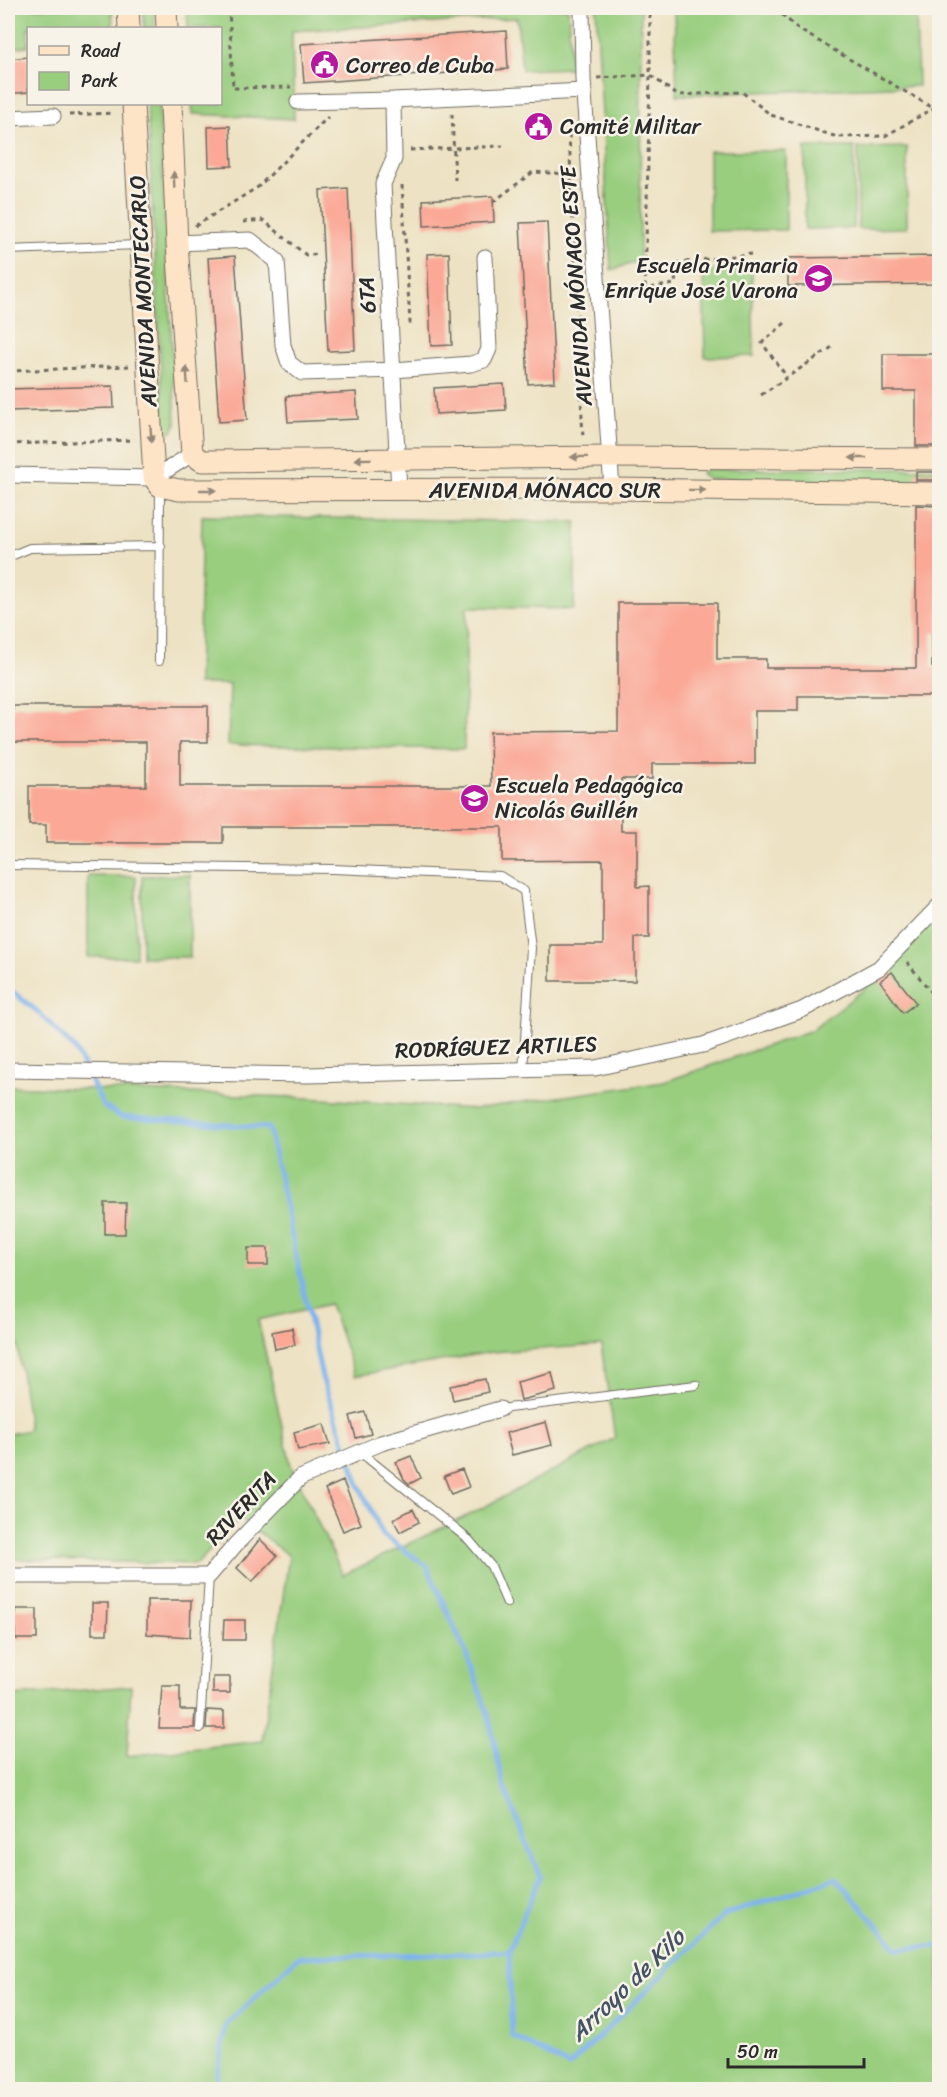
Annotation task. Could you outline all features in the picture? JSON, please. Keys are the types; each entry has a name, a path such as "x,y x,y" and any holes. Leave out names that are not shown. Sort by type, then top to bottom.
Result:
{"main road":[{"path":"128,8 129,27"},
{"path":"166,8 167,27"},
{"name":"AVENIDA MONTECARLO","path":"171,105 177,243 192,454"},
{"name":"AVENIDA MONTECARLO","path":"126,108 140,245 157,482"},
{"name":"AVENIDA MÓNACO SUR","path":"192,454 202,461 611,457 939,459"},
{"name":"AVENIDA MÓNACO SUR","path":"157,482 179,490 612,489 939,493"}],"street":[{"name":"AVENIDA MÓNACO ESTE","path":"582,8 584,85 612,489"},
{"path":"298,102 451,97 584,85"},
{"name":"6TA","path":"393,100 394,159 383,184 399,490"},
{"path":"8,118 53,116"},
{"path":"177,243 250,240 277,261 283,345 289,363 302,372 394,370 471,364 484,360 489,349 485,258"},
{"path":"8,475 157,482 192,454"},
{"name":"RODRÍGUEZ ARTILES","path":"8,1070 307,1075 595,1068 704,1046 802,1010 879,968 939,905"},
{"name":"RIVERITA","path":"8,1576 209,1576 236,1544 300,1478 381,1443 500,1409"}],"lane":[{"path":"8,250 140,245"},
{"path":"157,482 161,546 159,661"},
{"path":"8,557 30,548 161,546"},
{"path":"8,865 333,869 500,876 524,891 531,948 524,1070"},
{"path":"500,1409 696,1385"},
{"path":"360,1452 470,1540 491,1566 507,1603"},
{"path":"200,1728 209,1576"}],"path":[{"path":"229,8 233,88 292,87"},
{"path":"645,288 650,8"},
{"path":"775,8 798,29 939,112"},
{"path":"584,85 650,75 677,95 742,92 771,114 837,137 885,136 934,108"},
{"path":"451,97 455,180"},
{"path":"193,227 258,187 345,101"},
{"path":"53,116 126,108"},
{"path":"568,127 584,441"},
{"path":"399,150 503,146"},
{"path":"493,202 533,172 570,174"},
{"path":"391,323 410,323 402,185"},
{"path":"598,295 675,284 677,263 751,254"},
{"path":"785,323 762,343 787,377"},
{"path":"761,395 835,345"},
{"path":"8,371 132,366"},
{"path":"8,444 134,440 135,432"},
{"path":"897,950 939,1003"}],"green space":[{"path":"8,8 112,8 113,27 27,27 27,46 8,48"},
{"path":"143,8 154,8 155,27 144,27"},
{"path":"187,8 568,8 571,68 522,70 517,18 292,31 294,119 193,114 192,105 222,105 222,27 188,27"},
{"path":"596,8 641,8 640,261 611,270"},
{"path":"674,8 916,8 918,86 677,95"},
{"path":"147,105 159,105 176,425 172,432 164,429"},
{"path":"805,147 854,147 854,228 805,229"},
{"path":"907,147 907,228 858,229 858,148"},
{"path":"709,151 786,151 786,230 709,231"},
{"path":"752,269 754,356 705,357 703,271"},
{"path":"706,469 939,469 940,483 708,479 701,473"},
{"path":"202,516 576,522 574,609 467,607 464,749 228,745 230,684 198,684"},
{"path":"190,875 190,957 142,957 142,876"},
{"path":"88,876 136,876 136,957 88,957"},
{"path":"939,909 939,2089 8,2089 8,1740 12,1740 14,1696 131,1686 127,1756 262,1741 289,1556 240,1518 197,1564 8,1559 8,1434 29,1430 12,1305 8,1305 8,1086 291,1097 474,1109 664,1082 812,1030 863,990","holes":["330,1304 355,1376 492,1352 601,1345 615,1438 469,1515 343,1575 291,1466 258,1320"]}],"building":[{"path":"506,31 508,69 304,83 301,44"},
{"path":"27,57 27,92 8,94 8,59"},
{"path":"230,126 232,166 209,167 208,127"},
{"path":"348,188 355,350 328,351 320,190"},
{"path":"493,196 494,222 424,226 423,200"},
{"path":"547,222 555,382 528,384 520,223"},
{"path":"449,253 452,345 431,346 427,254"},
{"path":"235,256 247,420 219,422 208,258"},
{"path":"939,256 939,284 788,286 788,258"},
{"path":"883,354 939,354 939,446 916,446 916,391 883,391"},
{"path":"504,384 506,410 436,414 434,388"},
{"path":"113,386 114,408 8,411 8,389"},
{"path":"356,392 358,419 288,422 286,396"},
{"path":"916,472 939,472 939,480 916,480"},
{"path":"916,505 939,506 939,633 932,633 932,667 939,667 939,696 798,696 798,711 755,711 755,764 652,764 652,779 621,779 621,831 637,831 637,887 649,886 649,938 635,938 635,981 550,981 550,945 603,945 603,860 502,861 502,827 223,827 223,843 46,843 46,825 29,825 29,786 146,786 146,742 13,742 13,706 208,706 208,742 180,742 180,786 491,786 490,732 618,731 618,603 717,603 717,659 766,659 766,668 916,668"},
{"path":"892,972 916,1003 903,1013 880,981"},
{"path":"105,1203 126,1203 125,1234 105,1234"},
{"path":"248,1248 268,1248 268,1265 248,1265"},
{"path":"292,1328 295,1345 275,1349 272,1332"},
{"path":"552,1373 556,1391 521,1400 517,1382"},
{"path":"485,1379 488,1392 453,1400 450,1386"},
{"path":"365,1412 371,1434 356,1438 350,1416"},
{"path":"546,1422 552,1445 512,1455 506,1433"},
{"path":"324,1424 330,1444 298,1450 294,1432"},
{"path":"411,1456 421,1478 409,1484 396,1462"},
{"path":"462,1469 469,1487 451,1494 444,1476"},
{"path":"343,1481 361,1524 343,1531 325,1489"},
{"path":"413,1509 419,1522 400,1532 393,1519"},
{"path":"260,1539 277,1556 252,1582 237,1568"},
{"path":"147,1600 191,1600 190,1637 147,1634"},
{"path":"92,1603 108,1603 107,1634 92,1634"},
{"path":"15,1609 37,1609 37,1639 15,1639"},
{"path":"224,1620 245,1620 245,1640 223,1640"},
{"path":"213,1677 230,1677 230,1693 213,1693"},
{"path":"162,1686 180,1686 180,1710 195,1710 194,1728 159,1728"},
{"path":"207,1710 224,1711 224,1728 206,1728"}],"waterway":[{"path":"8,988 38,1012 75,1049 104,1107 122,1117 269,1128 322,1377 359,1485 383,1535 427,1566 466,1653 488,1714 503,1784 540,1877 509,1951"},
{"name":"Arroyo de Kilo","path":"214,2090 226,2025 298,1957 509,1951 512,2036 569,2066 724,1915 836,1878 898,1949 938,1946 940,1943"}],"place":[{"name":"Correo de Cuba","path":"325,65"},
{"name":"Comité Militar","path":"539,126"},
{"name":"Escuela Primaria Enrique José Varona","path":"819,278"},
{"name":"Escuela Pedagógica Nicolás Guillén","path":"474,798"}]}
